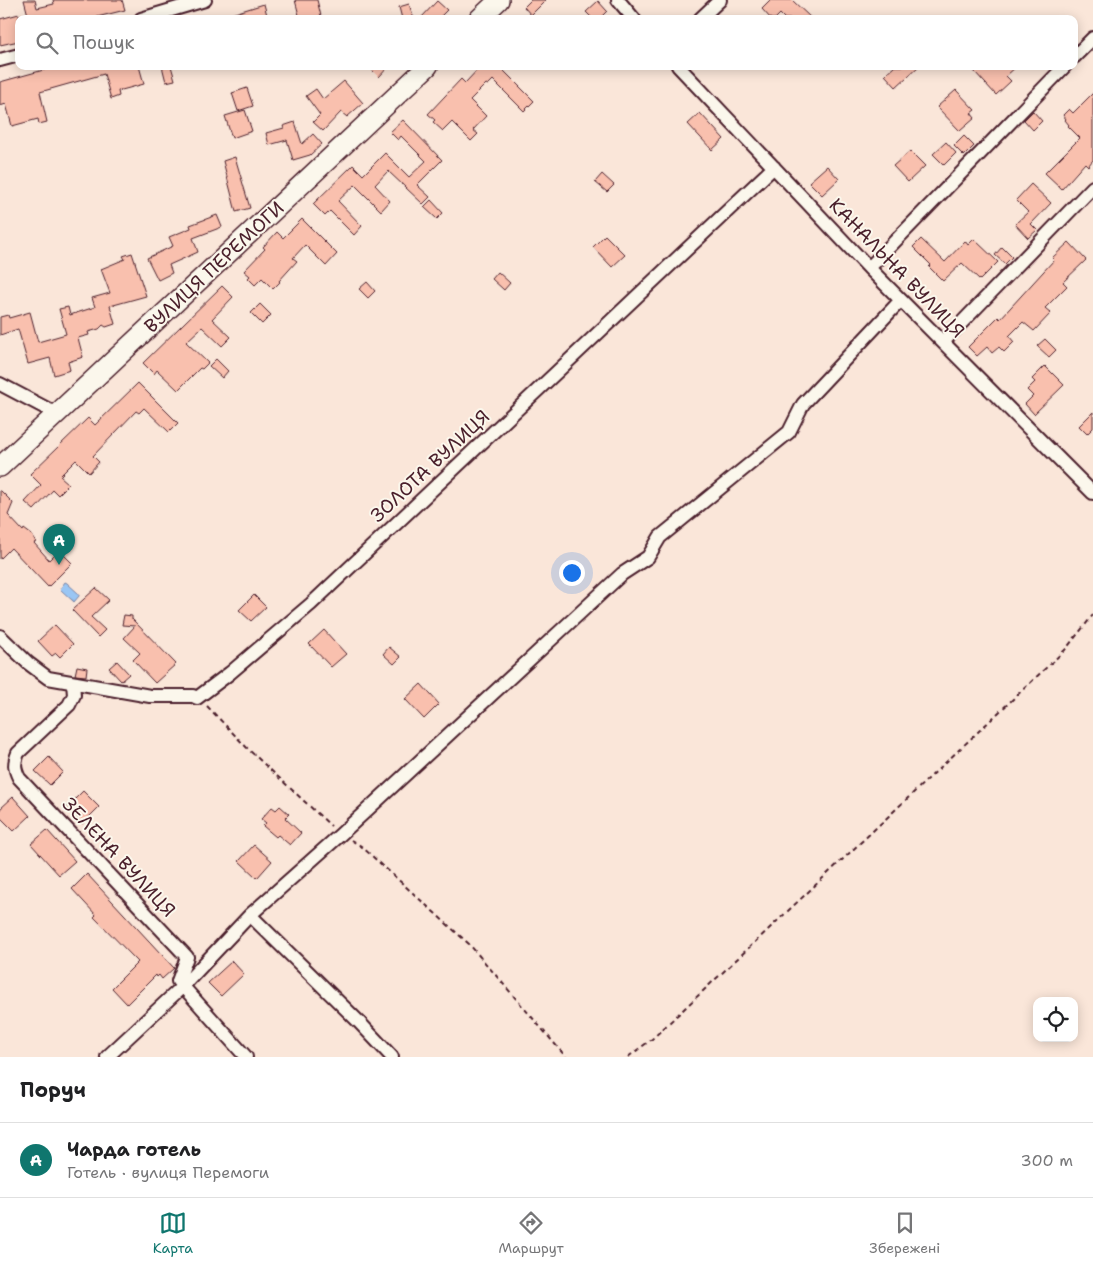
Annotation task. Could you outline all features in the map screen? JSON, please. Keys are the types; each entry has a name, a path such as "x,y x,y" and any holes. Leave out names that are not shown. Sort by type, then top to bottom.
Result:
{"street":[{"path":"154,15 205,0"},
{"path":"483,15 499,0"},
{"path":"618,0 631,15"},
{"path":"704,15 720,0"},
{"path":"1078,53 1093,38"},
{"path":"0,60 15,56"},
{"name":"ВУЛИЦЯ ПЕРЕМОГИ","path":"0,467 424,70"},
{"name":"КАНАЛЬНА ВУЛИЦЯ","path":"682,70 869,268 1093,494"},
{"path":"869,268 1061,70"},
{"name":"ЗОЛОТА ВУЛИЦЯ","path":"197,698 230,673 311,604 774,167"},
{"path":"943,342 1093,187"},
{"path":"107,1057 183,986 250,915 340,835 622,574 648,557 660,537 789,432 803,404 901,300"},
{"path":"0,384 57,414"},
{"path":"0,636 28,663 48,678 150,696 193,696 197,698"},
{"name":"ЗЕЛЕНА ВУЛИЦЯ","path":"73,682 74,695 69,705 18,753 14,769 19,778 186,957 178,981 183,986"},
{"path":"250,915 392,1057"},
{"path":"183,986 246,1057"}],"path":[{"path":"628,1057 652,1039 1065,650 1093,615"},
{"path":"197,698 202,700 249,750 340,835 361,846 468,944 566,1057"}],"water":[{"path":"65,582 79,594 74,602 60,589"}],"building":[{"path":"24,0 35,0 37,8 54,4 53,0 122,0 125,10 105,15 28,15"},
{"path":"295,0 317,0 321,15 299,15"},
{"path":"531,0 546,0 531,15 524,7"},
{"path":"771,0 792,0 808,15 767,15 762,9"},
{"path":"437,1 447,10 442,15 424,15"},
{"path":"598,1 607,11 603,15 589,15 586,12"},
{"path":"264,4 267,15 228,15"},
{"path":"409,4 413,15 401,15 399,7"},
{"path":"15,15 15,42 0,45 0,19"},
{"path":"44,70 140,70 144,84 118,91 119,96 111,99 104,74 40,92 47,122 39,124 38,119 12,126 6,104 0,106 0,82"},
{"path":"163,70 172,70 175,80 166,82"},
{"path":"372,70 385,70 379,77"},
{"path":"477,70 503,70 534,101 524,111 493,80 488,85 486,84 470,100 486,116 473,130 478,134 471,141 452,122 443,131 433,122 435,120 428,114 461,79 465,83"},
{"path":"891,70 915,70 896,87 885,75"},
{"path":"1013,70 1006,76 1011,81 996,95 974,71"},
{"path":"344,81 363,103 347,117 341,112 323,131 313,122 320,115 306,96 316,89 323,99"},
{"path":"247,88 253,106 238,111 232,93"},
{"path":"956,90 975,110 971,113 975,118 960,131 937,107"},
{"path":"1093,93 1093,160 1088,166 1085,163 1062,189 1045,173 1080,138 1068,126 1063,115 1069,109 1073,113"},
{"path":"245,110 252,131 232,138 225,116"},
{"path":"1033,111 1042,121 1033,130 1024,120"},
{"path":"700,113 724,139 712,150 688,124"},
{"path":"403,120 442,160 417,185 430,197 423,204 388,171 375,185 390,201 381,211 355,185 338,201 362,226 354,235 330,211 325,216 313,204 353,165 363,175 385,153 409,177 426,161 401,136 398,140 390,132"},
{"path":"295,122 302,144 313,134 322,144 310,155 293,160 287,140 269,145 266,133 284,128 283,126"},
{"path":"964,136 974,146 964,156 954,146"},
{"path":"946,142 956,153 944,165 933,154"},
{"path":"910,151 925,166 908,182 893,166"},
{"path":"235,157 250,208 236,212 223,161"},
{"path":"827,166 839,179 822,195 809,182"},
{"path":"602,174 614,185 607,192 595,182"},
{"path":"1031,184 1051,203 1031,224 1037,230 1028,238 1015,224 1028,212 1016,200"},
{"path":"431,200 443,213 437,219 424,207"},
{"path":"217,215 222,227 193,238 198,252 169,265 172,273 158,280 147,258 173,246 169,237 191,228 190,225"},
{"path":"302,219 337,254 326,266 305,245 293,258 297,261 273,289 262,278 255,285 248,278 250,276 244,271 265,249 263,247 277,232 283,238"},
{"path":"605,235 625,255 612,267 593,247"},
{"path":"921,239 945,262 965,241 968,245 974,239 998,262 980,280 962,263 943,281 929,267 931,265 913,247"},
{"path":"1069,242 1086,260 1063,282 1067,286 1045,308 1051,313 1034,331 1023,322 1009,336 1014,342 1004,352 999,347 992,353 987,347 977,356 968,347 998,317 1000,319 1054,260 1052,258"},
{"path":"1002,247 1012,257 1005,264 995,255"},
{"path":"132,253 146,296 110,306 115,324 106,327 103,325 99,329 88,332 89,335 78,338 83,357 68,362 70,370 54,375 50,358 28,364 18,329 0,335 0,317 8,315 9,318 30,312 38,342 66,334 59,309 68,307 70,315 95,307 92,298 110,293 101,269 125,259 123,256"},
{"path":"498,272 510,283 504,290 492,279"},
{"path":"367,282 375,291 368,298 359,289"},
{"path":"222,286 233,297 212,319 231,337 222,346 202,327 186,342 208,363 202,369 200,368 178,390 157,370 154,374 143,363"},
{"path":"260,304 271,315 262,324 251,313"},
{"path":"1045,339 1056,350 1049,357 1037,346"},
{"path":"216,359 228,371 222,378 209,366"},
{"path":"1045,366 1064,385 1034,414 1025,404 1033,396 1027,390 1035,382 1032,379"},
{"path":"138,383 178,423 169,432 144,408 139,413 136,411 93,456 99,462 89,473 76,460 60,476 69,484 58,495 53,490 34,510 25,502 41,485 30,474 88,418 95,425"},
{"path":"1093,412 1093,428 1087,434 1079,426"},
{"path":"0,490 13,503 8,515 23,531 24,529 32,535 36,542 34,543 49,560 59,550 72,563 48,587 11,548 0,559"},
{"path":"96,588 109,600 91,617 105,630 98,637 72,610"},
{"path":"254,595 266,607 251,621 239,610"},
{"path":"124,615 132,616 132,619 176,664 155,683 133,660 140,653 124,638 135,626 122,625"},
{"path":"55,625 73,644 60,657 56,653 52,656 38,641"},
{"path":"324,630 346,654 331,667 309,644"},
{"path":"389,647 401,657 394,664 383,654"},
{"path":"117,661 129,674 121,681 109,668"},
{"path":"77,666 87,668 86,676 75,675"},
{"path":"421,684 439,704 424,719 405,699"},
{"path":"49,757 63,772 50,785 35,771"},
{"path":"83,791 99,807 82,824 66,808"},
{"path":"13,797 30,816 14,831 0,817 0,809"},
{"path":"280,806 289,814 285,818 301,833 290,845 278,835 276,837 263,826 266,823 261,819 272,807 276,810"},
{"path":"47,830 75,861 59,875 31,844"},
{"path":"254,845 272,861 257,878 239,861"},
{"path":"87,874 174,968 162,979 159,975 157,977 156,975 127,1004 112,988 138,962 94,917 96,915 72,889"},
{"path":"232,961 244,974 221,996 208,983"}],"place":[{"name":"Чарда готель","path":"59,565"}]}
